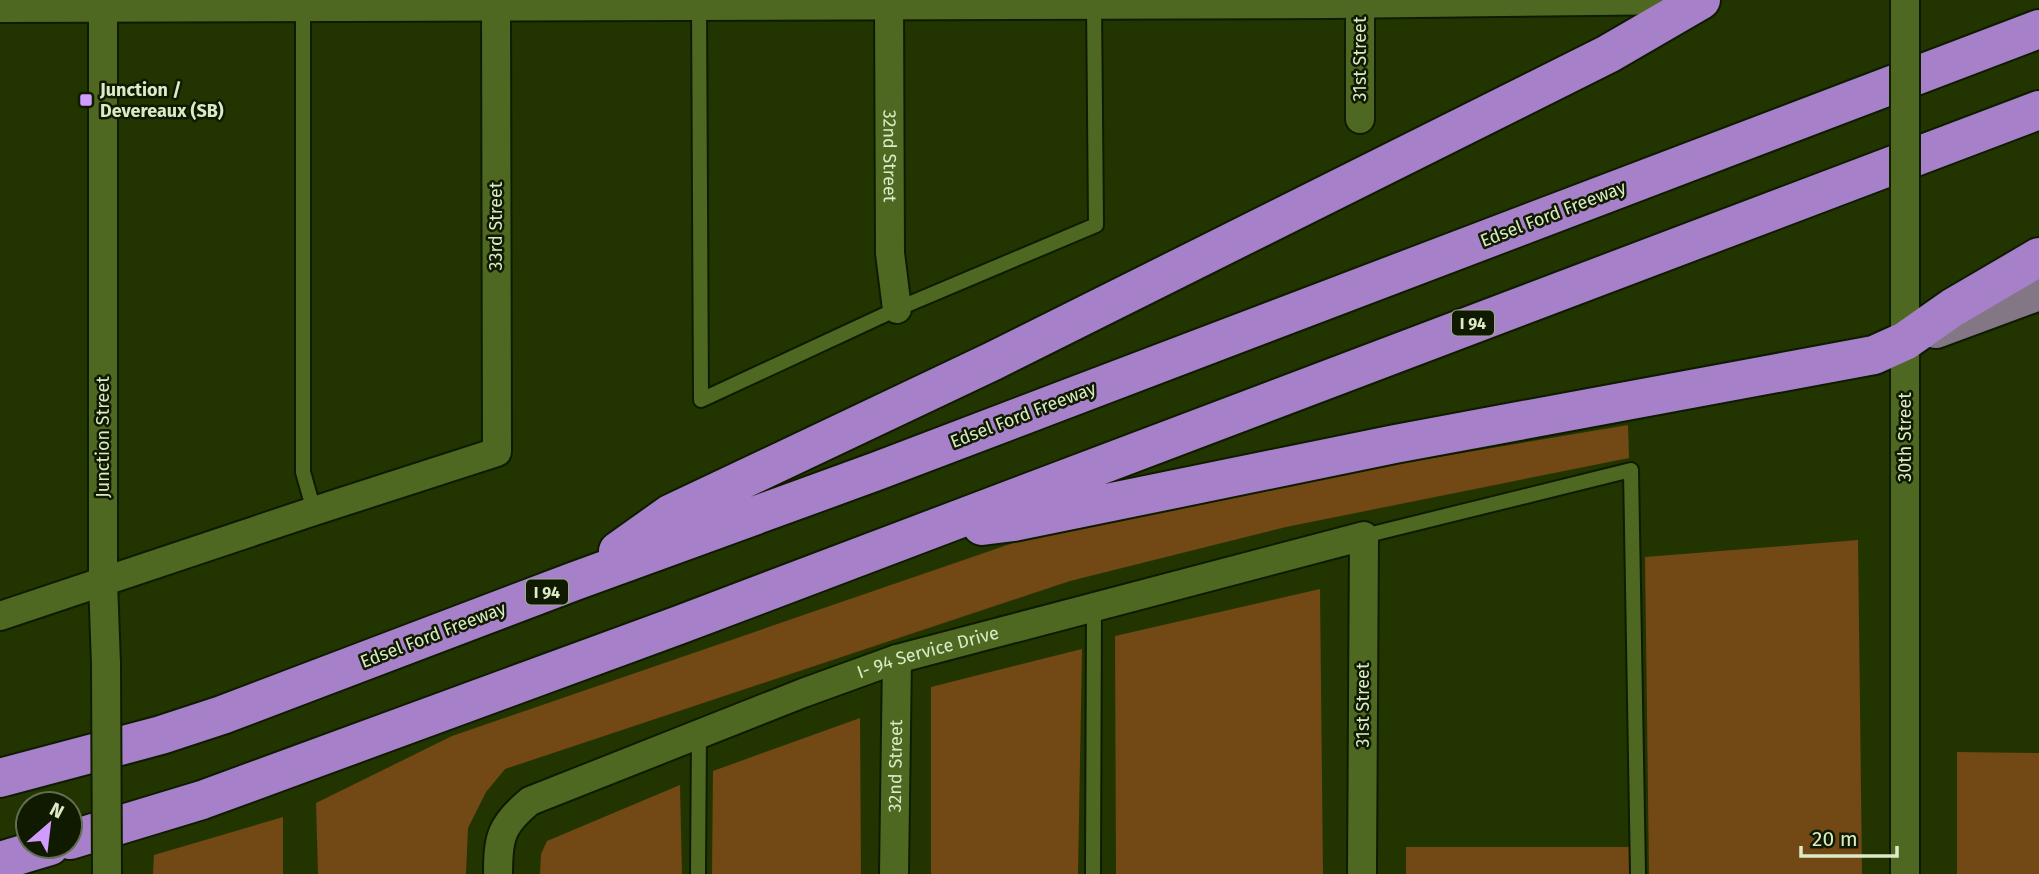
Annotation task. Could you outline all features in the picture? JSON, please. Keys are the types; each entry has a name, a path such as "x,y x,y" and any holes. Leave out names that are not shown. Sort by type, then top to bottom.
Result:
{"highway":[{"path":"575,581 670,514 993,361 1608,54 1701,0"},
{"name":"Edsel Ford Freeway","path":"0,778 161,735 222,715 575,581 877,471 2039,29"},
{"name":"I 94","path":"84,836 202,800 679,625 2039,110"},
{"path":"907,537 1014,522 1395,444 1867,356 1905,341 1952,309 2039,257"}],"main road":[{"path":"1905,341 2039,291"}],"street":[{"path":"0,8 103,4 303,7 496,3 1688,0"},
{"name":"30th Street","path":"1905,0 1905,874"},
{"name":"32nd Street","path":"889,2 890,253 897,309"},
{"name":"31st Street","path":"1360,2 1360,119"},
{"name":"33rd Street","path":"314,511 497,452 496,3"},
{"name":"Junction Street","path":"103,4 103,582 107,874"},
{"path":"0,616 314,511"},
{"name":"31st Street","path":"1362,874 1364,537"},
{"name":"I- 94 Service Drive","path":"498,874 499,838 510,818 530,801 698,734 897,659 1364,537"},
{"name":"32nd Street","path":"894,874 897,659"}],"lane":[{"path":"699,3 701,400 897,309 1096,225 1094,2"},
{"path":"303,7 303,472 314,511"},
{"path":"1364,537 1631,470 1638,874"},
{"path":"1093,874 1094,606"},
{"path":"698,734 698,874"}],"shaded area":[{"path":"1628,425 1629,458 1286,527 1070,581 505,769 486,792 468,828 466,874 318,874 316,803 452,736 1016,542 1283,483"},
{"path":"1858,540 1862,874 1649,874 1645,557"},
{"path":"1320,589 1323,874 1116,874 1115,636"},
{"path":"1082,649 1078,874 931,874 931,687"},
{"path":"860,718 861,874 712,874 713,771"},
{"path":"1957,752 2039,753 2039,874 1957,874"},
{"path":"680,785 682,874 540,874 541,854 547,841"},
{"path":"283,817 283,874 153,874 154,855"},
{"path":"1406,847 1630,847 1631,874 1406,874"}],"place":[{"name":"Junction / Devereaux (SB)","path":"86,100"}]}
